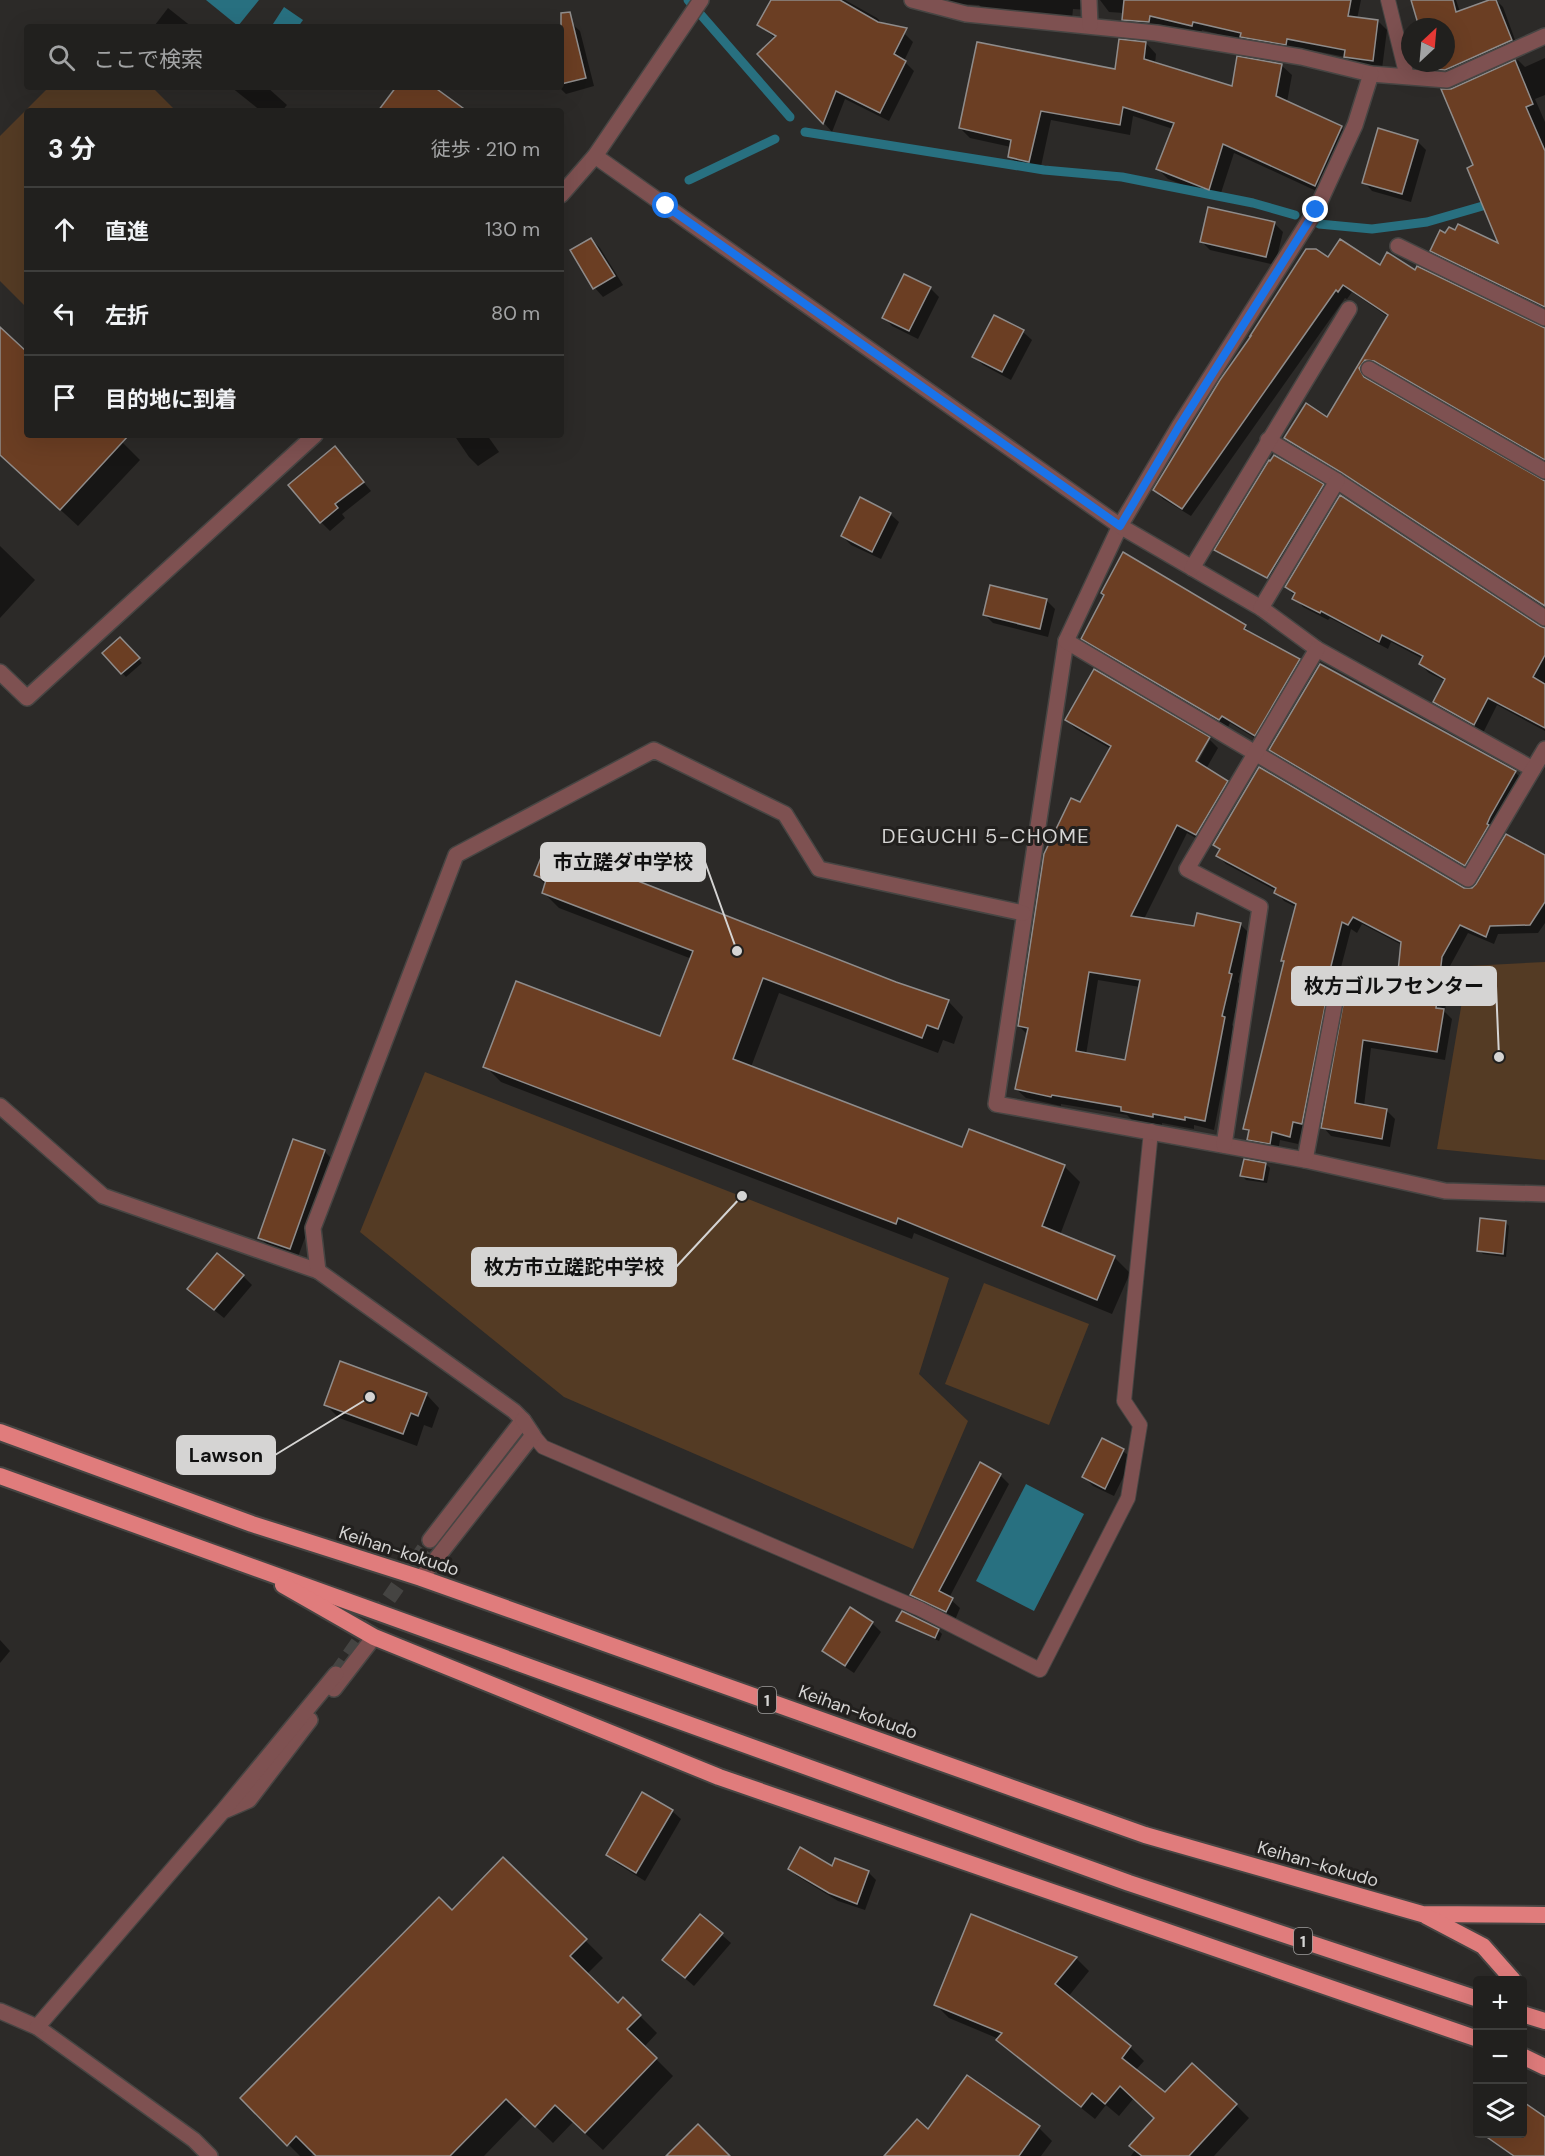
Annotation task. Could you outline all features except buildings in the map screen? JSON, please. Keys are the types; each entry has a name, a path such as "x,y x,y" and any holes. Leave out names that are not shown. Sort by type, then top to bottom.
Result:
{"highway":[{"name":"Keihan-kokudo","path":"0,1432 252,1524 421,1578 1145,1835 1422,1914 1545,1915"},
{"name":"1","path":"0,1476 1128,1883 1473,1998"},
{"path":"242,1562 374,1637 719,1777 1473,2037"},
{"path":"1422,1914 1483,1946 1509,1976"},
{"path":"1527,2016 1545,2021"},
{"path":"1527,2058 1545,2067"}],"street":[{"path":"912,0 1156,33 1290,55 1371,74 1447,80 1545,36"},
{"path":"1089,0 1090,25"},
{"path":"564,192 595,156 697,6"},
{"path":"1371,74 1355,125 1316,210 1178,428 1120,526 1066,641 1023,913 996,1104 1305,1160 1445,1191 1545,1194"},
{"path":"595,156 1120,526 1261,608 1317,649 1533,769"},
{"path":"1398,246 1545,318"},
{"path":"1192,568 1349,309"},
{"path":"1369,369 1545,471"},
{"path":"0,672 27,698 312,438"},
{"path":"1268,440 1337,481 1545,618"},
{"path":"1261,608 1337,481"},
{"path":"1066,641 1468,879 1545,749"},
{"path":"1224,1145 1260,908 1187,869 1317,649"},
{"path":"318,1271 313,1228 456,855 654,750 785,814 819,869 1023,913"},
{"path":"1305,1160 1336,996"},
{"path":"0,1106 103,1196 318,1271 514,1411 523,1420 532,1435 421,1578"},
{"path":"430,1540 523,1420"},
{"path":"223,1811 249,1800 374,1637"},
{"path":"37,2026 223,1811 336,1674"},
{"path":"0,2011 37,2026 194,2140 210,2156"}],"lane":[{"path":"1388,0 1407,77"},
{"path":"532,1435 543,1447 920,1609 1040,1670 1128,1498 1140,1425 1124,1401 1151,1131"}],"shaded area":[{"path":"46,90 155,90 173,108 28,108"},
{"path":"24,112 24,305 0,281 0,136"},
{"path":"1545,962 1545,1160 1437,1149 1468,966"},
{"path":"425,1072 949,1278 919,1374 968,1421 913,1549 564,1397 360,1232"},
{"path":"984,1283 1089,1324 1049,1425 945,1384"}],"water":[{"path":"206,0 259,0 240,24 236,24"},
{"path":"284,7 303,20 300,24 273,24"},
{"path":"1026,1484 1084,1514 1034,1611 976,1581"}],"waterway":[{"path":"688,0 790,117"},
{"path":"805,132 1044,170 1122,177 1253,203 1295,215"},
{"path":"689,180 775,139"},
{"path":"1319,224 1372,229 1427,222 1493,203"}],"tunnel":[{"path":"336,1674 430,1540"}],"place":[{"name":"市立蹉ダ中学校","path":"737,951"},
{"name":"枚方ゴルフセンター","path":"1499,1057"},
{"name":"枚方市立蹉跎中学校","path":"742,1196"},
{"name":"Lawson","path":"370,1397"}],"district":[{"name":"DEGUCHI 5-CHOME","path":"986,836"}],"route":[{"path":"666,206 1120,526 1178,428 1316,210"}]}
